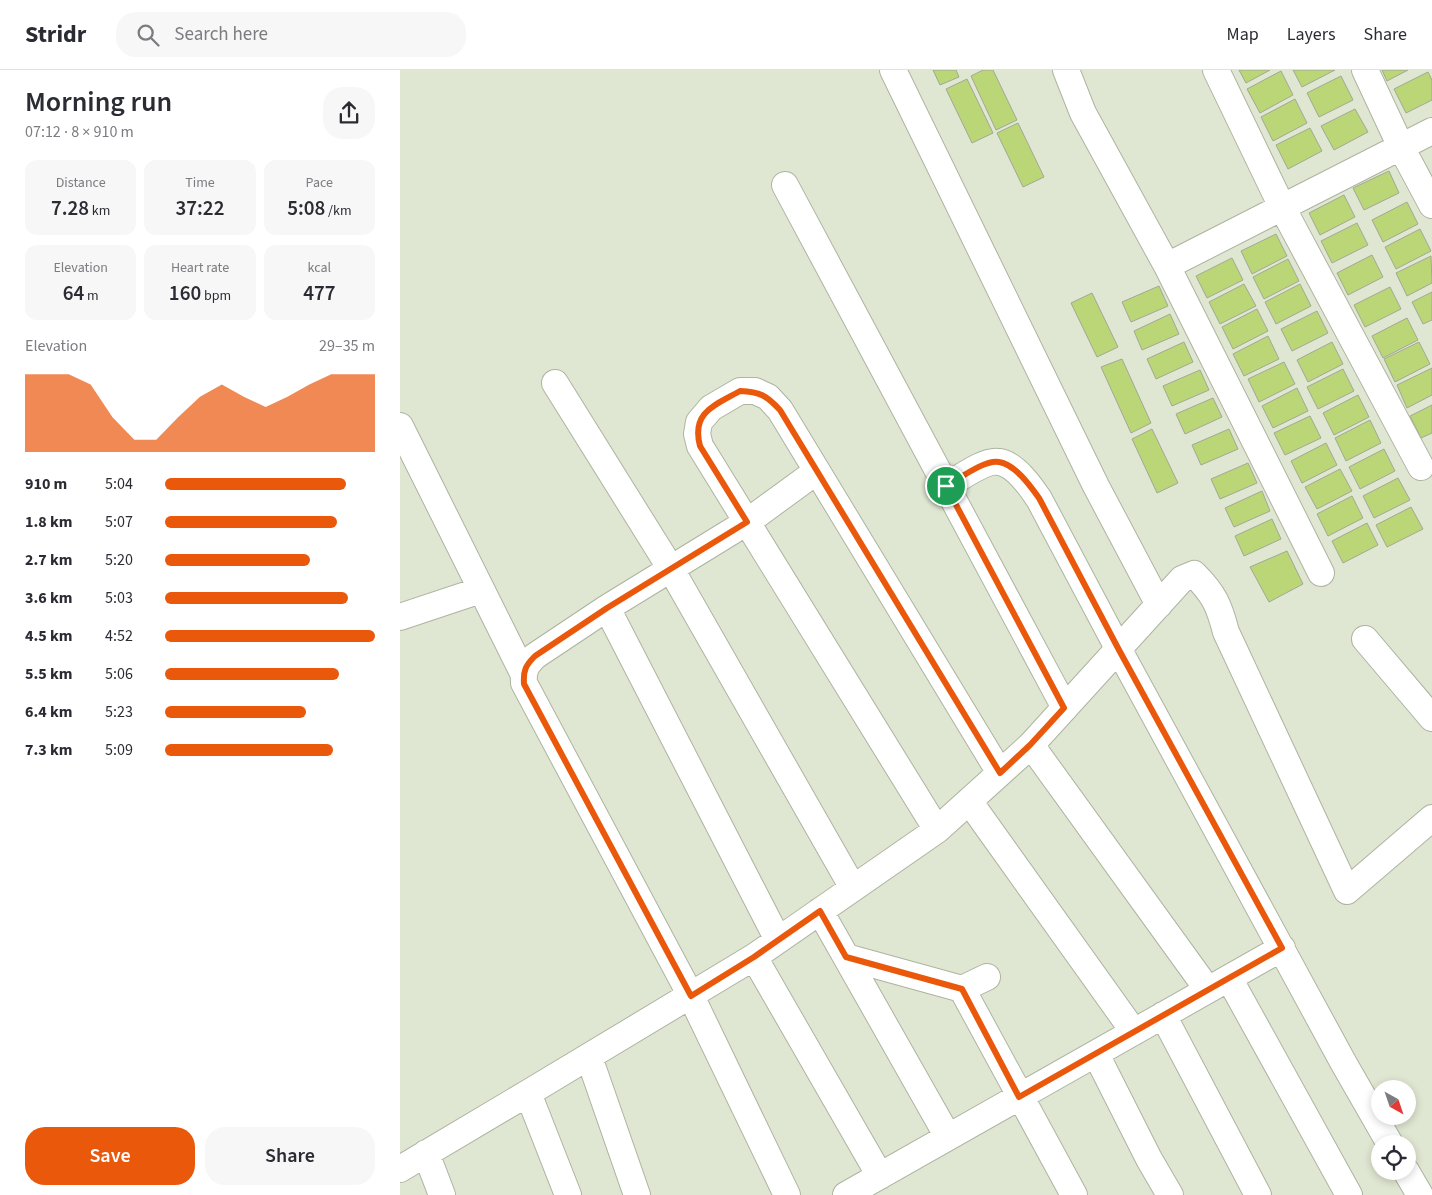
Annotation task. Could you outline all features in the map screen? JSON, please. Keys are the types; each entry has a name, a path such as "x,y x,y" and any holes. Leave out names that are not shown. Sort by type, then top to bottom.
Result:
{"street":[{"path":"893,70 1096,486 1159,605"},
{"path":"1066,70 1083,113 1167,266 1321,573"},
{"path":"1216,70 1282,207 1421,467"},
{"path":"1365,70 1401,147 1432,205"},
{"path":"1167,266 1432,131"},
{"path":"785,185 1064,708"},
{"path":"555,383 671,569 853,888"},
{"path":"937,830 700,446 697,434 699,422 711,408 740,391 755,391 768,397 780,410 1000,773"},
{"path":"400,426 523,673 524,684 691,996 787,1195"},
{"path":"946,486 983,465 999,461 1010,466 1028,482 1039,498 1119,650 1343,1062 1385,1135"},
{"path":"523,673 527,664 535,656 607,608 747,522 817,471"},
{"path":"400,1168 754,957 937,830 1030,745 1182,579 1194,574 1209,589 1220,609 1226,632 1347,891 1432,818"},
{"path":"400,617 481,590"},
{"path":"607,608 778,940"},
{"path":"1364,639 1432,718"},
{"path":"1030,745 1218,984 1348,1195"},
{"path":"969,801 1134,1032"},
{"path":"820,911 948,1137"},
{"path":"846,1195 1282,948"},
{"path":"754,957 880,1176"},
{"path":"846,957 962,989 987,977"},
{"path":"962,989 1019,1097 1074,1195"},
{"path":"1163,1015 1258,1195"},
{"path":"1096,1054 1149,1159 1170,1195"},
{"path":"588,1057 637,1195"},
{"path":"528,1093 568,1195"},
{"path":"426,1153 442,1195"},
{"path":"1411,1180 1420,1195"}],"building":[{"path":"933,70 956,70 959,77 940,85"},
{"path":"983,70 993,70 1017,120 996,130 971,76"},
{"path":"1239,70 1270,70 1246,83"},
{"path":"1293,70 1335,70 1302,87"},
{"path":"1382,70 1408,70 1387,81"},
{"path":"1281,71 1293,95 1260,113 1247,89"},
{"path":"1428,72 1432,80 1432,100 1406,113 1394,89"},
{"path":"1341,76 1353,100 1319,117 1307,93"},
{"path":"967,79 993,133 972,143 946,89"},
{"path":"1295,99 1307,123 1273,141 1261,117"},
{"path":"1355,109 1368,132 1334,150 1321,126"},
{"path":"1018,123 1044,177 1023,187 997,133"},
{"path":"1310,128 1322,151 1288,169 1276,145"},
{"path":"1389,171 1399,193 1364,210 1353,188"},
{"path":"1344,195 1355,217 1320,235 1309,213"},
{"path":"1407,202 1418,224 1383,242 1372,220"},
{"path":"1357,223 1368,245 1332,263 1321,241"},
{"path":"1420,229 1431,251 1396,269 1385,247"},
{"path":"1276,234 1287,256 1252,274 1241,251"},
{"path":"1372,255 1383,277 1348,295 1337,273"},
{"path":"1431,256 1432,283 1407,296 1396,273"},
{"path":"1232,258 1243,280 1207,298 1196,276"},
{"path":"1288,259 1299,281 1264,299 1253,277"},
{"path":"1244,284 1256,306 1220,324 1209,302"},
{"path":"1300,284 1311,306 1276,324 1265,302"},
{"path":"1159,286 1168,306 1131,322 1122,302"},
{"path":"1390,287 1401,309 1365,327 1354,305"},
{"path":"1432,292 1432,320 1423,324 1412,302"},
{"path":"1092,293 1118,347 1097,357 1071,303"},
{"path":"1257,309 1268,331 1233,349 1222,327"},
{"path":"1317,311 1328,333 1292,351 1281,329"},
{"path":"1170,314 1179,334 1142,350 1134,331"},
{"path":"1407,318 1418,340 1383,358 1372,336"},
{"path":"1268,336 1279,359 1244,376 1233,354"},
{"path":"1184,342 1193,362 1156,379 1147,359"},
{"path":"1332,342 1343,364 1308,382 1297,360"},
{"path":"1419,342 1430,364 1395,382 1384,359"},
{"path":"1122,359 1151,423 1131,433 1101,367"},
{"path":"1284,362 1295,384 1259,402 1248,379"},
{"path":"1432,368 1432,395 1407,408 1397,385"},
{"path":"1343,369 1354,391 1318,409 1307,387"},
{"path":"1200,370 1209,390 1172,406 1163,386"},
{"path":"1297,388 1308,411 1273,428 1262,406"},
{"path":"1358,395 1369,417 1334,435 1323,413"},
{"path":"1213,398 1222,417 1185,434 1176,414"},
{"path":"1432,405 1432,433 1421,438 1410,416"},
{"path":"1310,416 1321,438 1285,455 1274,433"},
{"path":"1370,420 1381,443 1346,461 1335,438"},
{"path":"1152,429 1178,483 1157,493 1132,439"},
{"path":"1229,429 1238,449 1201,465 1192,445"},
{"path":"1326,443 1337,465 1302,483 1291,461"},
{"path":"1384,449 1395,471 1360,489 1349,467"},
{"path":"1248,463 1257,483 1220,499 1211,479"},
{"path":"1340,469 1352,491 1317,509 1305,487"},
{"path":"1398,478 1410,500 1374,518 1363,496"},
{"path":"1262,491 1270,511 1234,527 1225,508"},
{"path":"1352,496 1363,518 1328,536 1317,514"},
{"path":"1411,507 1423,529 1387,547 1376,525"},
{"path":"1272,519 1281,539 1244,556 1235,536"},
{"path":"1367,523 1378,545 1343,563 1332,541"},
{"path":"1287,551 1303,584 1269,602 1250,567"}],"route":[{"path":"740,391 755,391 768,397 780,410 1000,773 1030,745 1064,708 946,486 983,465 999,461 1010,466 1028,482 1039,498 1119,650 1282,948 1019,1097 962,989 846,957 820,911 754,957 691,996 524,684 523,673 527,664 535,656 607,608 747,522 700,446 697,434 699,422 711,408 740,391"}]}
